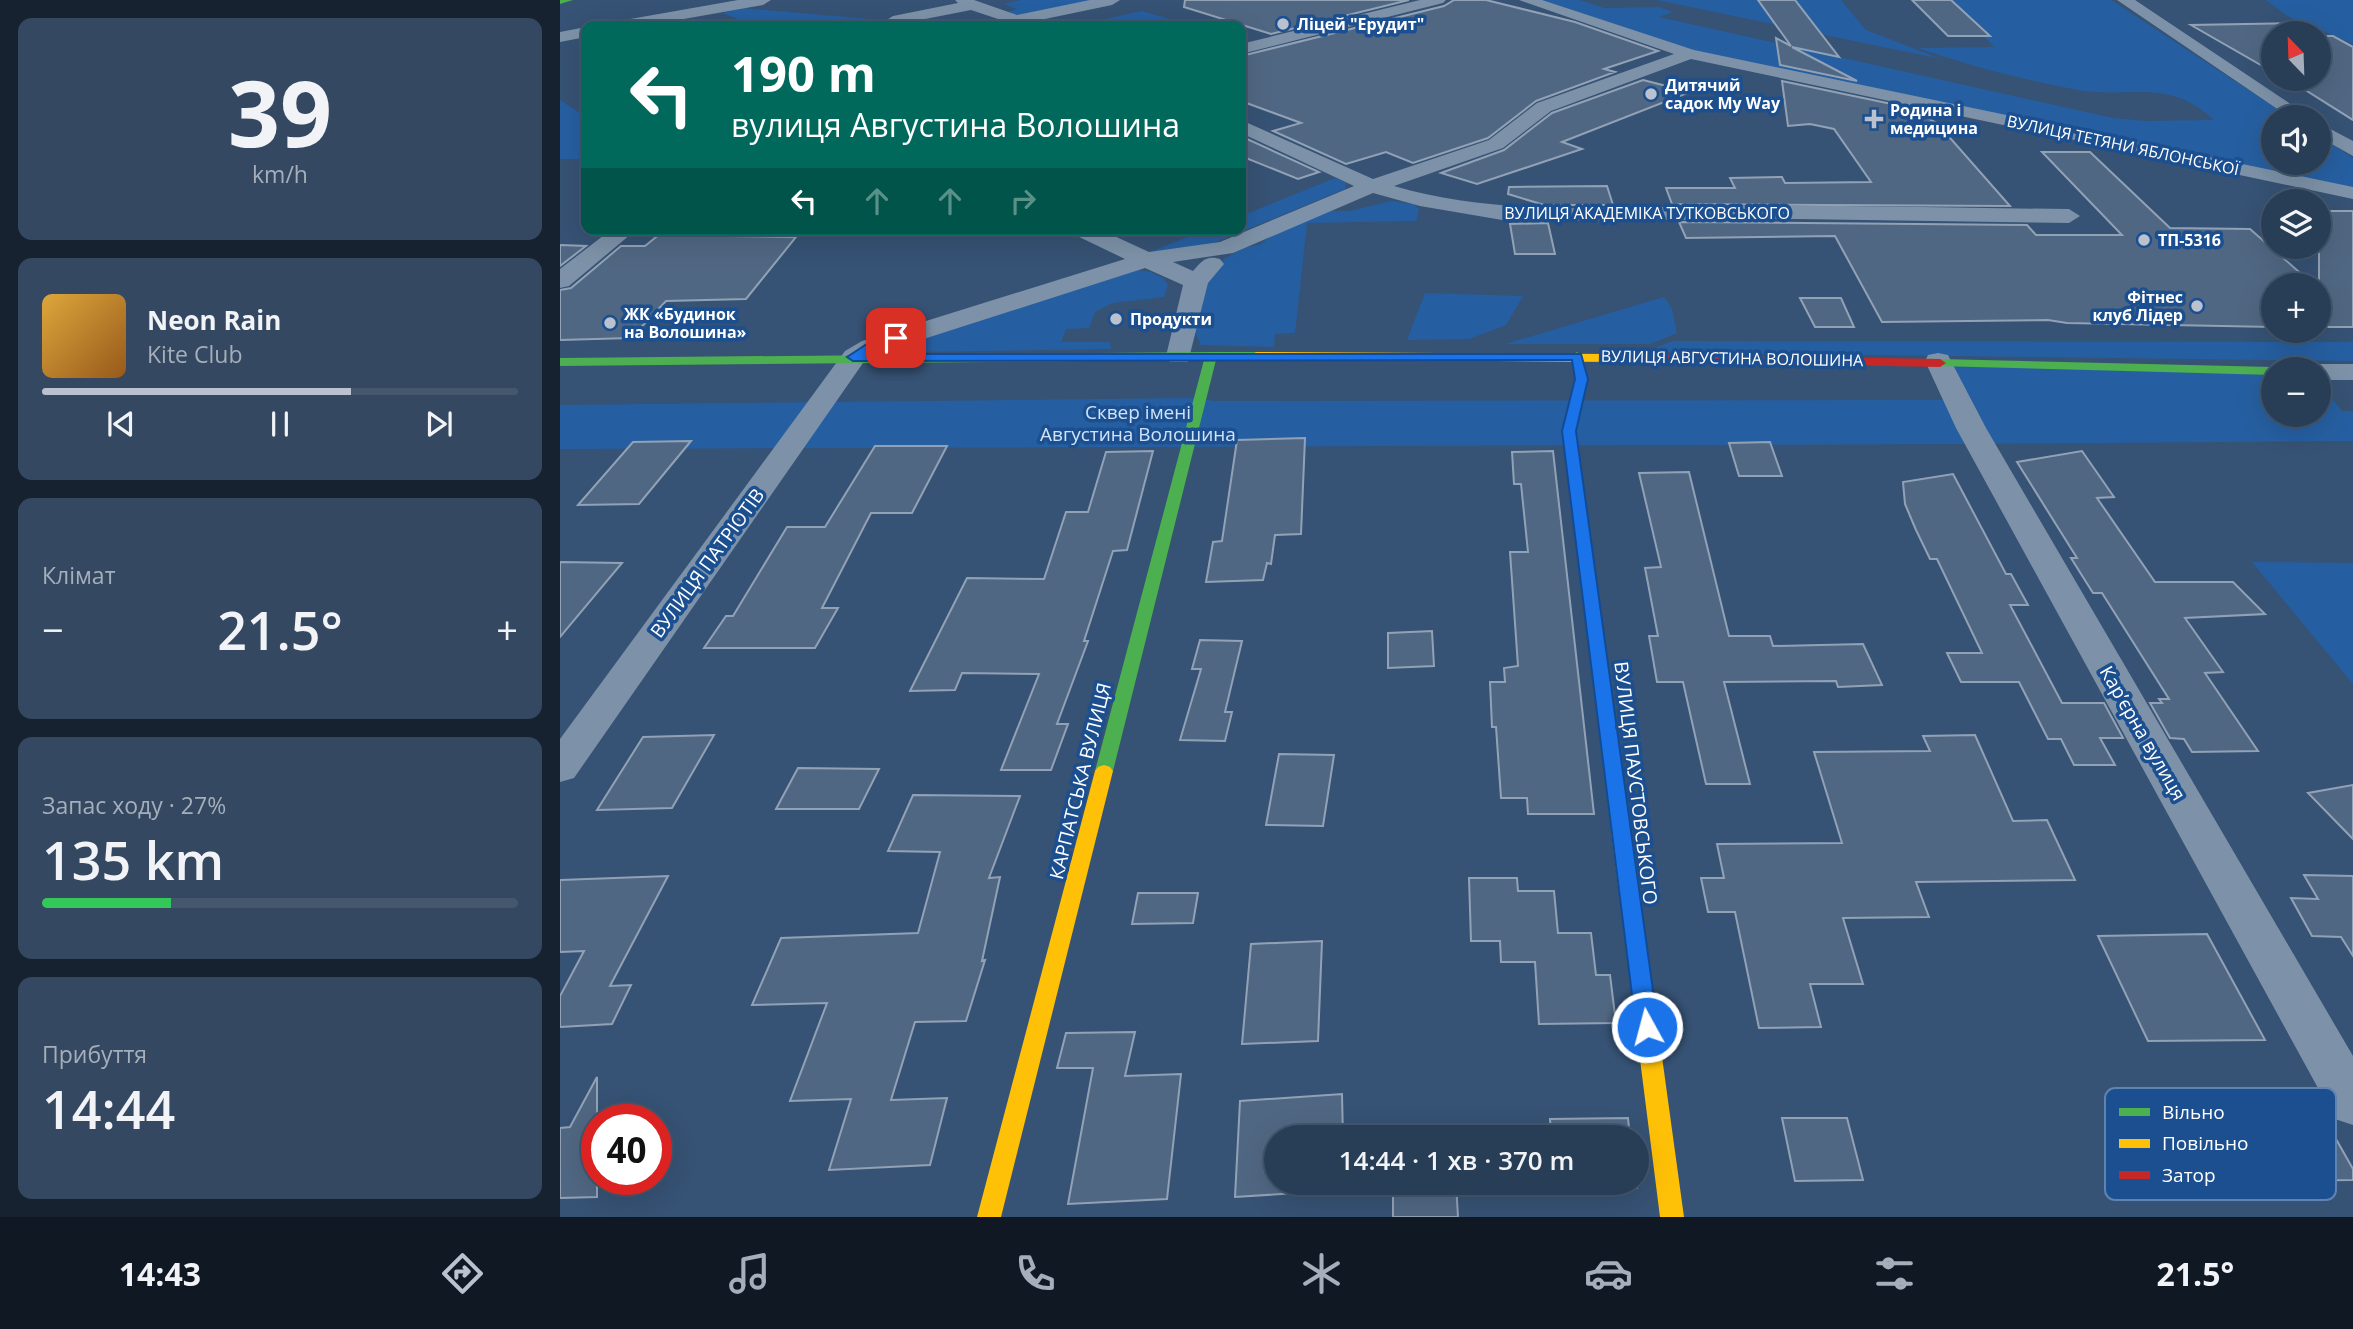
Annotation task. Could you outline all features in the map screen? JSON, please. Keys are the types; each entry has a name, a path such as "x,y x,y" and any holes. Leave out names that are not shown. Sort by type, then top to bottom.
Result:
{"street":[{"path":"560,2 570,0"},
{"path":"647,21 763,0"},
{"path":"893,21 968,2 1016,20 1112,0"},
{"path":"1246,48 1438,0"},
{"name":"ВУЛИЦЯ ТЕТЯНИ ЯБЛОНСЬКОЇ","path":"1527,0 1690,54 2353,193"},
{"path":"2125,0 2283,105"},
{"path":"560,37 581,33"},
{"path":"853,357 871,346 1148,259 1226,248 1372,186 1496,144 1544,107 1690,54"},
{"name":"ВУЛИЦЯ АКАДЕМІКА ТУТКОВСЬКОГО","path":"1246,128 1372,186 1420,200 1508,214 1796,212 2069,216"},
{"path":"2331,136 2353,150"},
{"path":"560,281 618,235"},
{"path":"1093,235 1135,257 1148,259 1196,282"},
{"path":"1179,356 1196,282 1226,248"},
{"name":"КАРПАТСЬКА ВУЛИЦЯ","path":"989,1217 1211,356"},
{"name":"ВУЛИЦЯ АВГУСТИНА ВОЛОШИНА","path":"560,362 853,357 1577,356 1938,361 2261,371"},
{"name":"ВУЛИЦЯ ПАУСТОВСЬКОГО","path":"1577,356 1581,379 1569,431 1672,1217"},
{"name":"ВУЛИЦЯ ПАТРІОТІВ","path":"560,768 853,357"},
{"name":"Карʼєрна вулиця","path":"1938,361 1975,436 2353,1103"},
{"path":"2331,372 2353,372"}],"green space":[{"path":"1021,0 1103,0 1017,18 1004,13 1017,9 1003,4"},
{"path":"1538,0 1580,0 1604,8 1659,7 1673,12 1659,17 2113,118 2146,121 2214,120 2181,98 2148,92 2078,90 1997,72 1918,48 1994,47 1950,0 2111,0 2272,105 2261,105 2261,174 1690,54"},
{"path":"1657,0 1841,0 1866,30 1941,59"},
{"path":"2266,0 2353,0 2353,44 2331,35 2331,21 2298,21"},
{"path":"742,8 893,21 744,21 722,13"},
{"path":"1142,11 1176,21 1097,21"},
{"path":"560,100 581,114 581,159 560,159"},
{"path":"2331,144 2353,158 2353,193 2267,175 2331,175"},
{"path":"1335,178 1346,183 1345,189 1246,230 1246,214"},
{"path":"1391,201 1413,204 1419,209 1416,221 1307,223 1295,333 1275,334 1274,347 1201,345 1193,328 1206,277 1224,259 1243,248 1261,244 1279,229 1324,211 1350,211"},
{"path":"1192,235 1233,235 1209,245 1148,253"},
{"path":"1137,270 1163,278 1168,285 1164,297 1113,303 1095,312 1089,328 1066,329 1061,342 1110,342 1111,349 911,352 924,336"},
{"path":"1425,293 1523,296 1506,325 1469,339 1407,340"},
{"path":"1664,297 1672,309 1677,333 1650,344 1505,344"},
{"path":"1672,341 2353,342 2353,361 2331,361 2331,357 2261,357 2261,360 1646,352"},
{"path":"1938,361 2261,371 2261,427 2331,427 2331,397 2342,411 2353,411 2353,441 1979,444"},
{"name":"Сквер імені Августина Волошина","path":"1189,398 1215,401 1946,400 1973,444 560,449 560,405"},
{"path":"2252,562 2353,563 2353,684"}],"building":[{"path":"1185,0 1409,0 1271,34 1246,26 1246,21 1229,21 1184,7"},
{"path":"1454,0 1486,0 1575,22 1658,51 1604,69 1615,72 1536,101 1488,138 1413,163 1386,152 1346,164 1273,131 1301,123 1246,103 1246,55 1444,6"},
{"path":"1758,0 1795,0 1839,57 1792,47 1857,81 1780,65 1776,38 1791,46"},
{"path":"1912,0 1951,0 1990,36 1948,36"},
{"path":"2261,24 2261,65 2191,25"},
{"path":"2333,36 2353,47 2353,120 2307,91 2331,91"},
{"path":"1643,80 1690,92 1562,142 1582,149 1477,184 1441,173 1504,150 1552,113"},
{"path":"1782,81 1906,107 1937,123 2010,206 1672,204 1666,188 1735,188 1730,178 1782,177 1785,183 1871,182 1834,129 1810,124 1788,126"},
{"path":"1246,139 1319,172 1298,179 1246,158"},
{"path":"2042,152 2090,152 2170,228 2250,229 2261,239 2261,259 2284,259 2300,273 2261,273 2261,327 2067,323 2048,320 1882,322 1835,236 1686,238 1679,222 2027,225 2036,235 2122,235"},
{"path":"1607,186 1613,205 1544,205 1508,194 1509,187"},
{"path":"2331,211 2353,211 2353,327 2331,327 2331,273 2319,273 2319,259 2331,259"},
{"path":"1548,223 1555,254 1515,254 1510,224"},
{"path":"659,235 796,237 746,299 666,301 631,338 560,340 560,290 571,288 621,246 645,246"},
{"path":"560,245 586,246 560,266"},
{"path":"1800,298 1841,298 1854,327 1815,327"},
{"path":"1305,438 1301,534 1275,535 1271,564 1267,563 1263,580 1206,582 1213,542 1222,541 1237,440"},
{"path":"691,441 639,504 578,505 633,442"},
{"path":"1770,442 1782,476 1739,476 1729,443"},
{"path":"875,446 947,446 912,513 871,513 822,608 838,608 815,648 704,648 726,616 733,616 787,527 825,527"},
{"path":"1153,451 1127,550 1113,551 1084,641 1088,641 1057,724 1068,724 1051,770 1001,770 1039,674 962,673 955,690 910,691 967,578 1044,579 1066,512 1088,512 1106,452"},
{"path":"1553,451 1594,814 1528,814 1527,798 1501,798 1496,727 1492,727 1490,682 1505,682 1504,668 1518,666 1510,552 1528,552 1521,484 1514,484 1512,452"},
{"path":"2082,451 2114,497 2097,498 2155,582 2233,582 2265,614 2185,618 2223,672 2205,673 2258,751 2192,752 2184,739 2170,738 2150,703 2162,703 2159,699 2169,699 2102,593 2093,593 2071,558 2077,558 2017,462"},
{"path":"1689,472 1729,636 1770,636 1773,646 1863,644 1882,685 1838,687 1836,681 1724,682 1750,784 1706,784 1683,682 1657,682 1649,636 1658,636 1645,568 1661,567 1639,473"},
{"path":"1953,474 2006,574 2011,574 2028,605 2010,605 2062,703 2104,703 2123,738 2100,738 2115,765 2074,765 2061,739 2048,739 2019,682 1961,682 1947,653 1982,653 1937,559 1930,559 1916,530 1905,504 1903,482"},
{"path":"560,562 622,563 560,637"},
{"path":"1432,631 1434,666 1388,668 1388,633"},
{"path":"1200,640 1242,641 1225,712 1232,712 1225,741 1180,740 1201,669 1192,669"},
{"path":"714,735 672,808 597,810 643,737"},
{"path":"1975,735 2013,821 2047,820 2075,880 1916,882 1929,917 1843,918 1863,984 1810,984 1821,1027 1759,1028 1735,912 1708,912 1701,878 1724,878 1717,844 1842,843 1814,752 1930,751 1923,736"},
{"path":"1279,754 1334,755 1323,826 1266,825"},
{"path":"798,768 879,769 859,809 776,809"},
{"path":"2353,785 2353,839 2308,793"},
{"path":"913,795 1020,796 989,878 1000,877 982,961 985,960 966,1021 915,1022 891,1100 947,1098 930,1165 829,1170 851,1099 790,1101 827,1003 752,1005 781,938 918,933 940,852 888,851"},
{"path":"2304,875 2353,876 2353,956 2341,937 2312,936 2291,898 2318,899"},
{"path":"668,876 610,986 631,985 612,1024 560,1027 560,996 584,951 560,952 560,880"},
{"path":"1469,878 1517,878 1518,891 1554,891 1558,933 1591,933 1596,975 1610,975 1616,1023 1539,1024 1535,962 1501,962 1500,941 1471,941"},
{"path":"1138,893 1198,893 1193,923 1132,924"},
{"path":"2207,934 2265,1040 2148,1041 2098,936"},
{"path":"1322,941 1318,1041 1242,1044 1251,944"},
{"path":"1135,1032 1125,1076 1181,1074 1167,1199 1068,1204 1093,1068 1057,1068 1066,1033"},
{"path":"597,1077 597,1104 582,1104"},
{"path":"1342,1094 1343,1125 1264,1125 1264,1195 1266,1195 1235,1197 1240,1101"},
{"path":"581,1107 581,1195 597,1197 560,1198 560,1128 570,1127"},
{"path":"1628,1118 1629,1125 1550,1125 1550,1119"},
{"path":"1782,1118 1847,1118 1863,1180 1795,1181"},
{"path":"2336,1139 2353,1169 2353,1180 2336,1180"},
{"path":"1393,1195 1457,1195 1458,1217 1393,1217"}],"traffic: fast":[{"path":"560,2 570,0"},
{"path":"1104,771 1211,356"},
{"path":"560,362 1256,356"},
{"path":"1577,356 1581,379 1569,431 1621,831"},
{"path":"1940,363 2261,371"}],"traffic: slow":[{"path":"1256,356 1612,358"},
{"path":"989,1217 1104,771"},
{"path":"1621,831 1672,1217"}],"traffic: jam":[{"path":"1612,358 1940,363"}],"place":[{"name":"Ліцей \"Ерудит\"","path":"1283,24"},
{"name":"Дитячий садок My Way","path":"1651,94"},
{"name":"Родина і медицина","path":"1874,119"},
{"name":"ТП-5316","path":"2144,240"},
{"name":"Фітнес клуб Лідер","path":"2197,306"},
{"name":"Продукти","path":"1116,319"},
{"name":"ЖК «Будинок на Волошина»","path":"610,323"}],"route":[{"path":"896,338 871,346 853,357 1577,356 1581,379 1569,431 1647,1027"}]}
